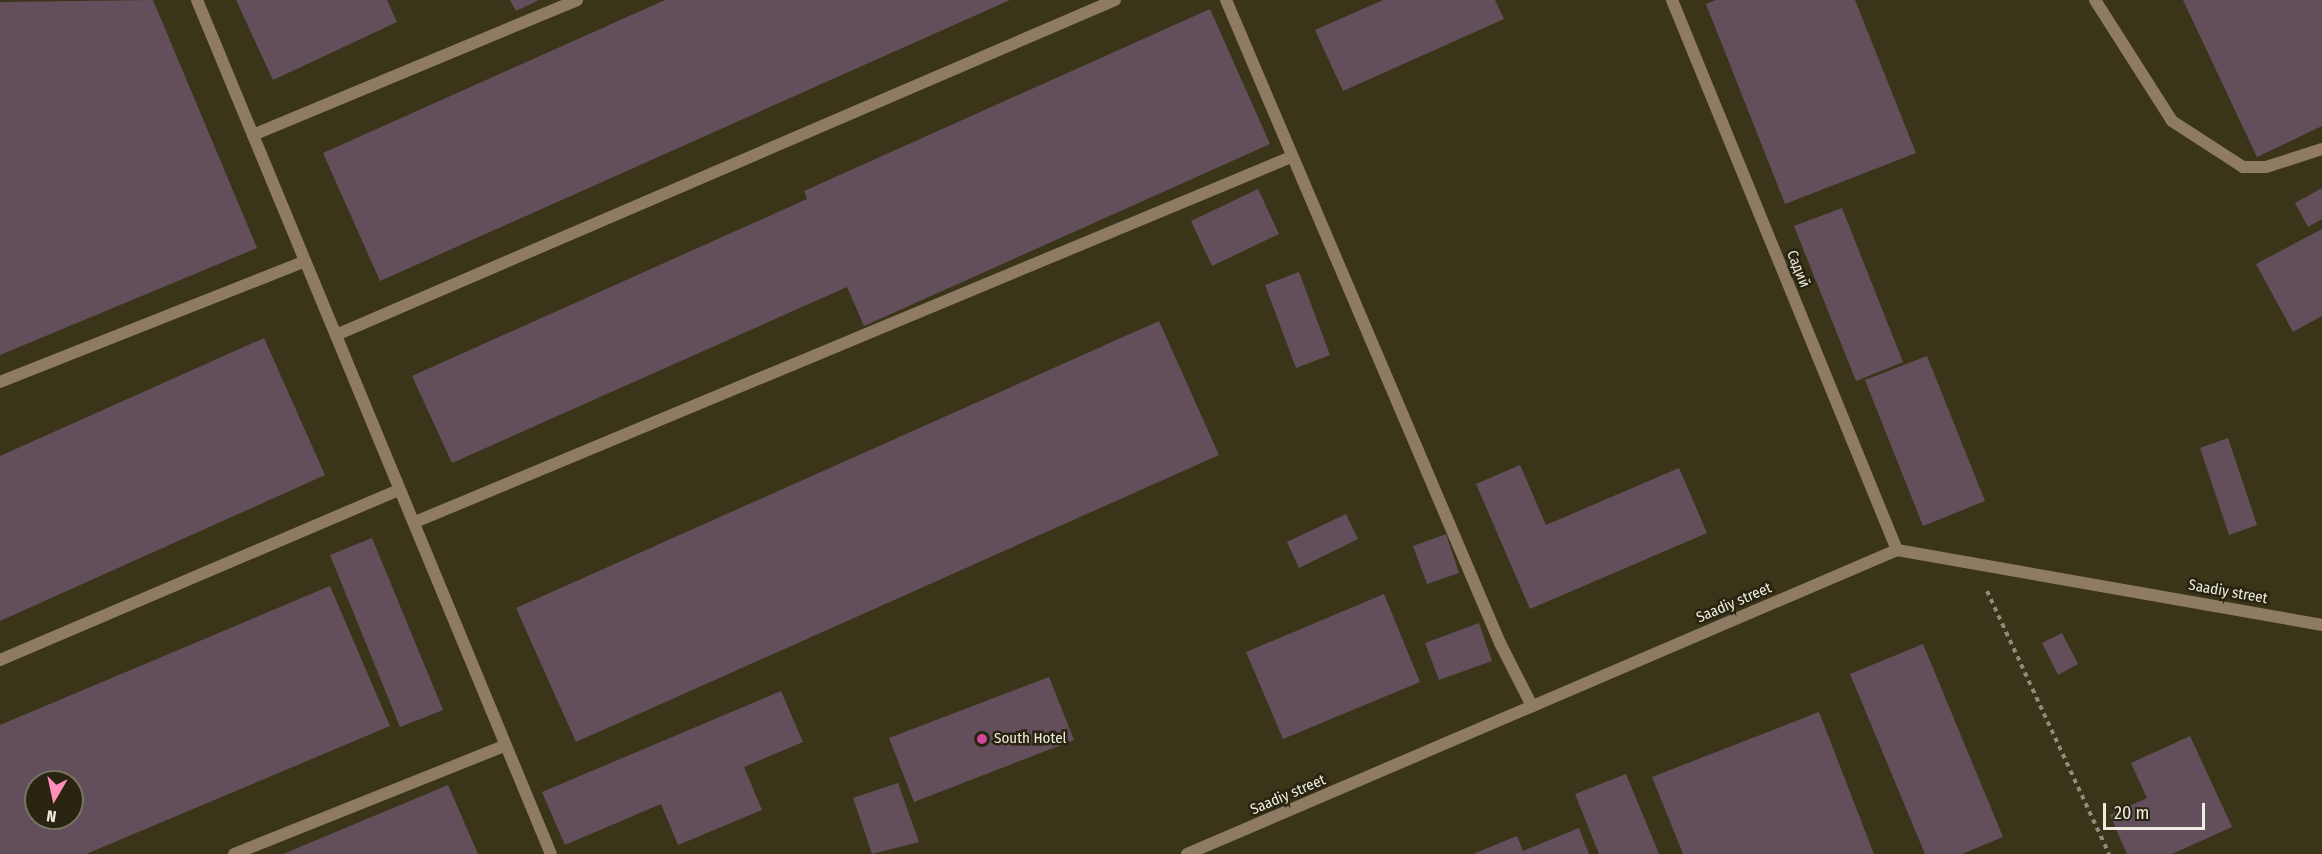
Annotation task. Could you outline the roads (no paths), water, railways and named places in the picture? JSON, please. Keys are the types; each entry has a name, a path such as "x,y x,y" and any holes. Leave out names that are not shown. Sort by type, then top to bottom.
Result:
{"street":[{"path":"196,0 336,335 397,491 415,522 504,746 551,854"},
{"path":"253,135 577,0"},
{"path":"336,335 1115,0"},
{"path":"1227,0 1291,157 1532,706"},
{"name":"Садий","path":"1672,0 1897,550"},
{"path":"2095,0 2172,121 2243,167 2266,167 2322,149"},
{"path":"415,522 1291,157"},
{"path":"0,382 305,261"},
{"path":"0,660 397,491"},
{"name":"Saadiy street","path":"1187,854 1897,550 1973,561 2322,625"},
{"path":"234,854 504,746"}],"place":[{"name":"South Hotel","path":"982,739"}]}
